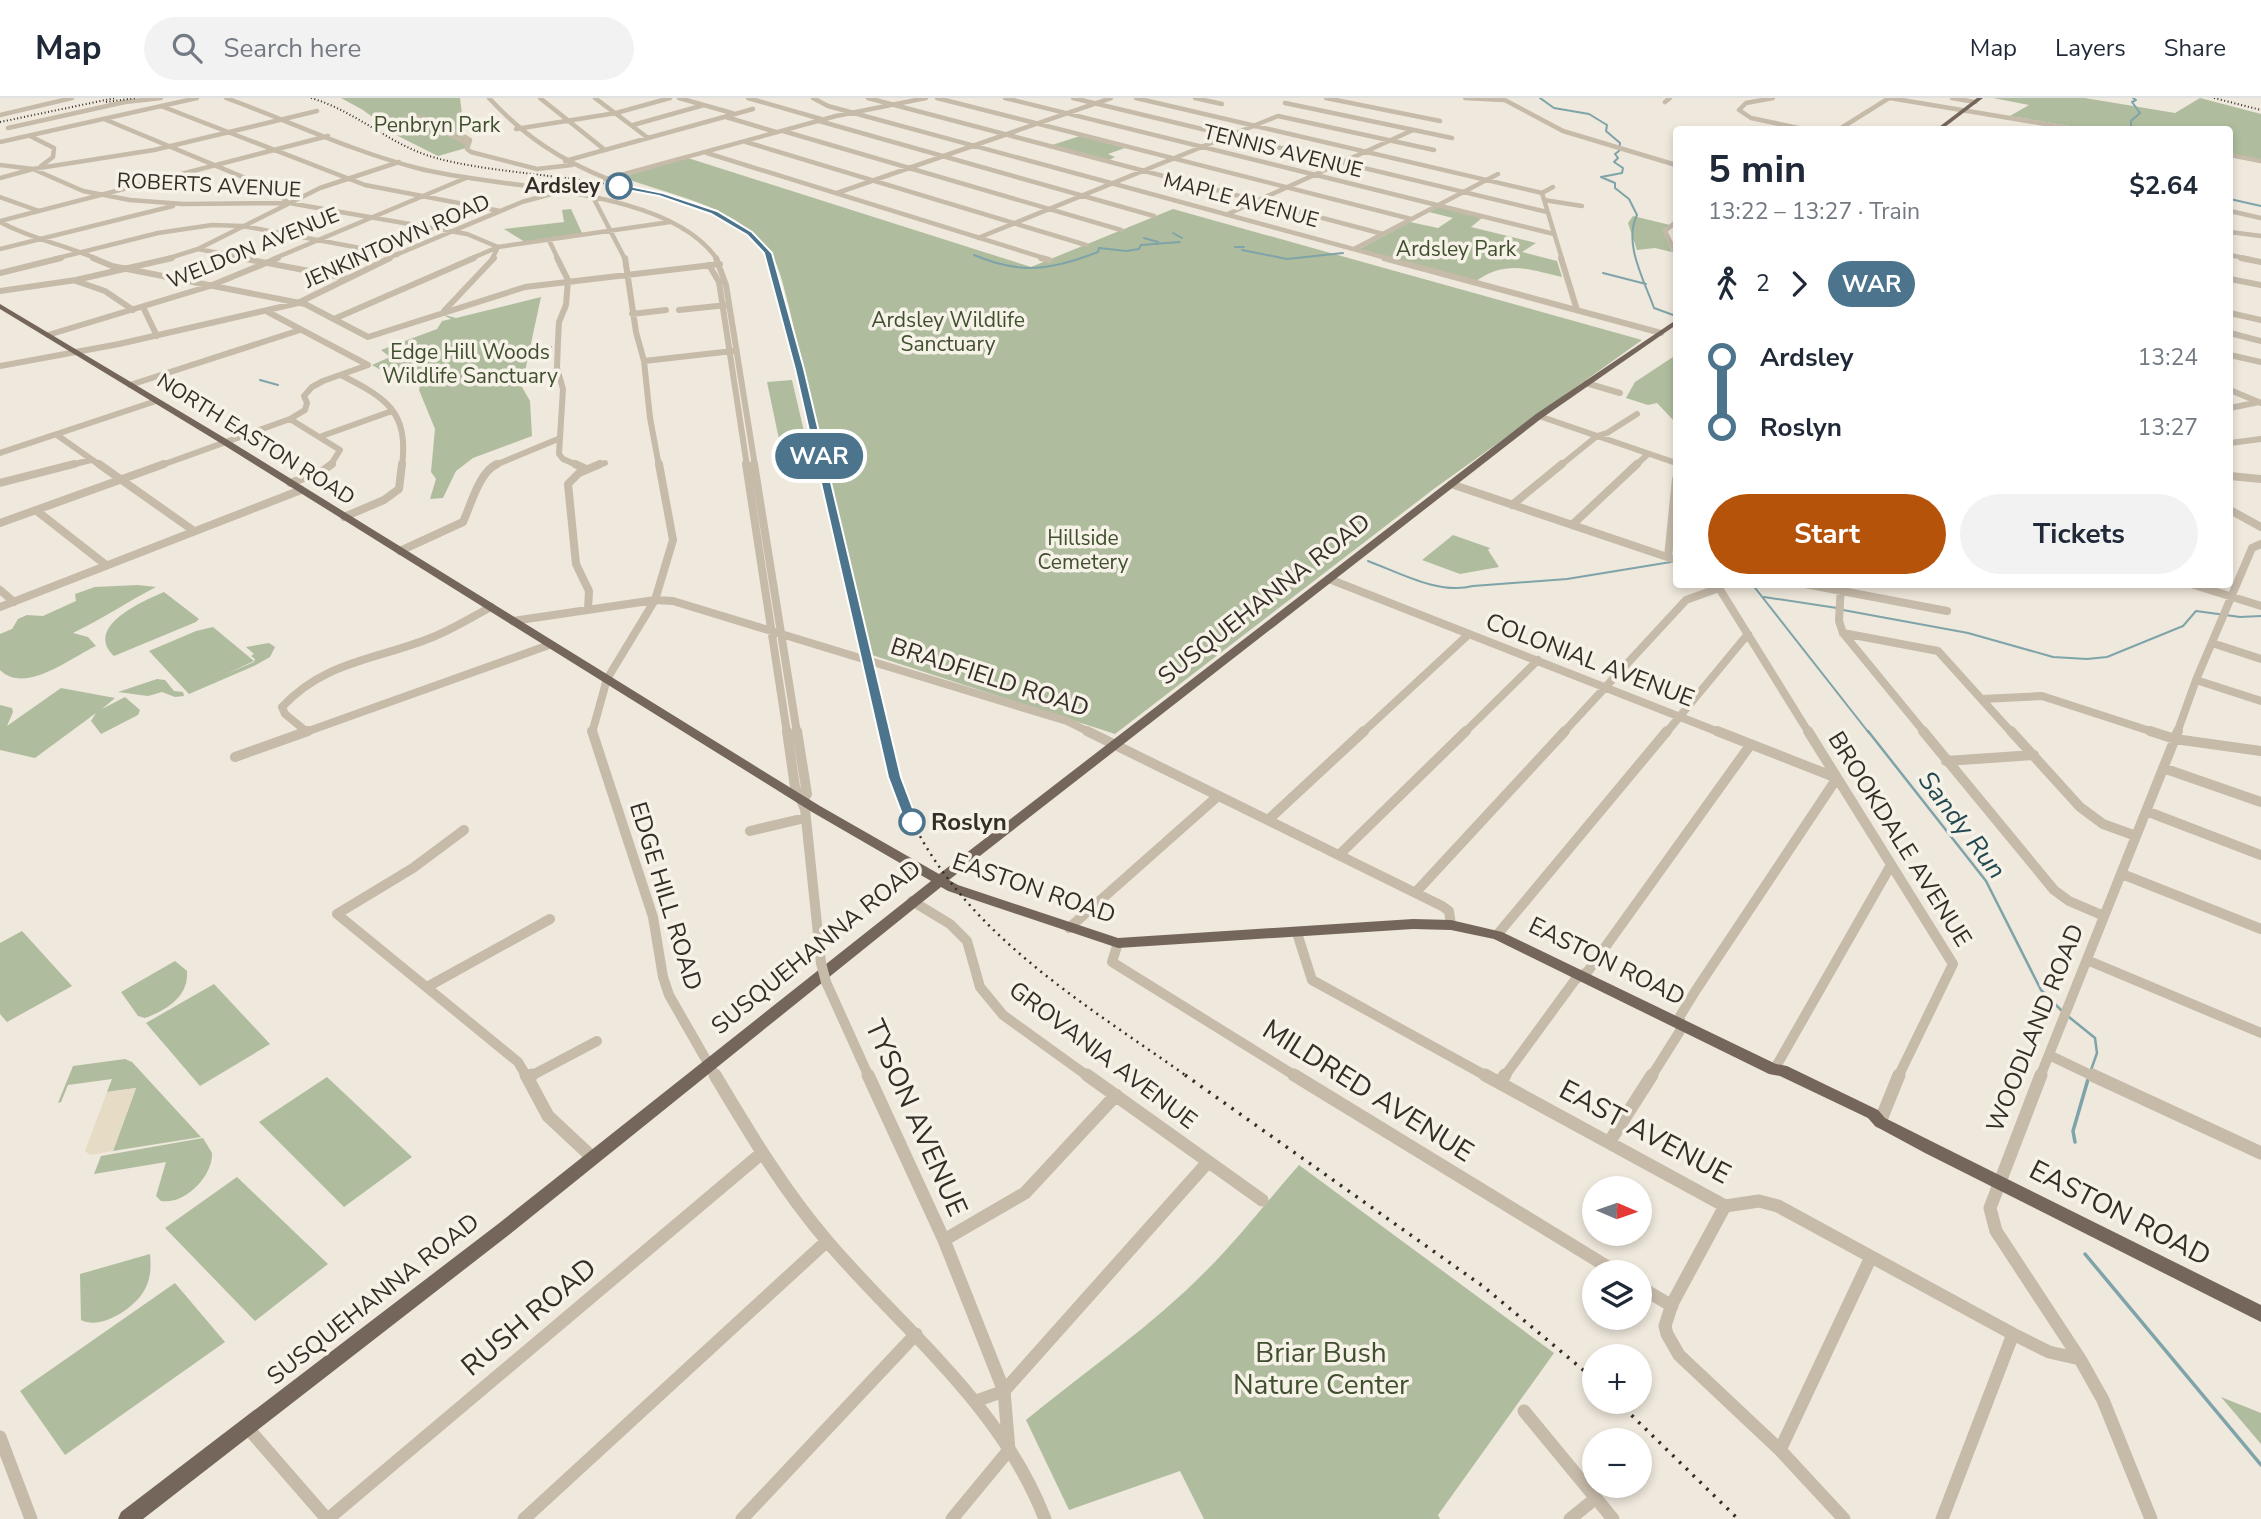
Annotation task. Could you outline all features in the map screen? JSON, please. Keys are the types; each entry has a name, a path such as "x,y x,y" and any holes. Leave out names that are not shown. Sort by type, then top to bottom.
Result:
{"main road":[{"path":"1942,126 1978,100"},
{"name":"NORTH EASTON ROAD","path":"0,306 491,607"},
{"name":"SUSQUEHANNA ROAD","path":"128,1519 593,1158 912,901 1451,484 1539,416 1673,324"},
{"name":"EASTON ROAD","path":"491,607 549,645 939,881 1118,943 1413,924 1451,925 1497,935 1774,1070 1780,1077 1838,1106 1871,1122 1880,1122 1999,1181 2261,1314"}],"street":[{"path":"0,116 72,98"},
{"path":"8,128 125,102 161,98"},
{"path":"174,98 184,101"},
{"path":"0,142 197,98"},
{"path":"226,98 400,162 466,178 558,192 637,209 670,222 697,237 720,264 722,283"},
{"path":"489,98 516,129 564,162 609,179"},
{"path":"540,98 605,150"},
{"path":"597,99 610,98"},
{"path":"516,129 615,113 670,98"},
{"path":"679,98 734,114"},
{"path":"748,98 1154,216"},
{"name":"MAPLE AVENUE","path":"813,98 828,106 1661,333"},
{"path":"868,98 1383,234"},
{"name":"JENKINTOWN ROAD","path":"0,366 268,312 298,303 346,278 501,211 558,192 852,112 926,98"},
{"path":"937,98 1411,219"},
{"name":"TENNIS AVENUE","path":"1005,98 1554,234"},
{"path":"1073,98 1547,212"},
{"path":"837,193 1111,98"},
{"path":"1136,98 1542,193 1553,187"},
{"path":"1195,98 1222,104"},
{"path":"1326,98 1440,121"},
{"path":"1376,108 1378,98"},
{"path":"1465,98 1502,99 1540,121 1610,147 1673,164"},
{"path":"1773,98 1746,103 1739,110 1741,114 1751,118 1789,126"},
{"path":"1844,126 1890,98 2057,126"},
{"path":"1952,98 1978,100"},
{"path":"597,99 648,138"},
{"path":"1303,107 1313,102"},
{"path":"1285,103 1452,138"},
{"path":"632,125 704,105"},
{"path":"161,106 377,189 501,211"},
{"path":"1331,128 1376,108"},
{"path":"564,162 754,109"},
{"path":"0,178 33,169 170,146 317,111"},
{"path":"978,238 1278,116 1434,150"},
{"path":"468,144 441,130 439,122 418,118 428,117 442,121 470,140 467,149 471,152 537,169 572,165"},
{"path":"726,117 1121,230"},
{"path":"104,119 278,192 289,203"},
{"path":"0,125 48,143 54,152 48,162 33,169"},
{"path":"1228,215 1413,130"},
{"path":"0,221 328,136"},
{"path":"745,142 1086,245"},
{"path":"706,153 1049,260"},
{"path":"2233,156 2261,161"},
{"path":"0,290 130,270 198,249 345,178 400,162"},
{"name":"ROBERTS AVENUE","path":"0,165 33,169 83,191 99,195 183,204 289,203 452,232 475,237 498,247"},
{"path":"1354,249 1498,174"},
{"name":"WELDON AVENUE","path":"48,335 210,286 466,178"},
{"path":"1542,193 1577,310"},
{"path":"0,197 40,212"},
{"name":"EDGE HILL ROAD","path":"594,199 624,254 632,314 644,361 650,418 673,540 655,600 607,679 607,690 592,722 593,738 653,917 663,977 669,995 762,1153 827,1241 976,1401 1031,1483 1045,1519"},
{"path":"1544,200 1582,206"},
{"path":"0,249 183,204"},
{"path":"2233,212 2261,218"},
{"path":"0,221 20,233 80,252 103,263 298,303 368,337 525,287 720,264"},
{"path":"334,319 498,247 670,222"},
{"path":"1673,224 1665,231 1673,248"},
{"path":"0,273 176,229 212,225 243,226 397,255"},
{"path":"2233,232 2261,236"},
{"path":"549,240 568,280 566,305 558,333 557,368 563,389 559,454 563,459 586,469"},
{"path":"443,312 496,255 498,247"},
{"path":"198,249 346,278"},
{"path":"2233,256 2261,262"},
{"path":"709,265 722,283"},
{"path":"76,280 105,291 132,310"},
{"path":"2233,280 2261,285"},
{"name":"TYSON AVENUE","path":"722,283 777,632 807,794 803,800 821,963 826,982 944,1240 1004,1391 1009,1450"},
{"path":"679,310 726,306"},
{"path":"143,307 157,336"},
{"path":"632,314 666,310"},
{"path":"0,523 290,419 305,410 307,403 304,396 312,387 368,365 268,312"},
{"path":"2233,314 2261,320"},
{"path":"130,385 300,330"},
{"path":"2233,334 2261,341"},
{"path":"644,361 732,351"},
{"path":"2233,356 2261,362"},
{"path":"341,375 382,397 392,411 405,441 399,489 384,500 344,517"},
{"path":"1587,383 1620,393"},
{"path":"2233,391 2260,403"},
{"path":"0,453 156,401"},
{"path":"2233,408 2260,403"},
{"path":"322,436 392,411"},
{"path":"1512,505 1597,436 1607,433 1637,414"},
{"path":"1539,416 1673,462"},
{"path":"290,419 339,447 340,456 327,467 290,483"},
{"path":"57,435 194,531"},
{"path":"400,551 463,522 486,472 491,467 558,439"},
{"path":"2233,443 2261,439"},
{"path":"1572,525 1648,454"},
{"path":"0,483 91,460"},
{"path":"588,609 589,591 576,565 568,484 572,477 586,469 605,463"},
{"path":"2233,476 2261,479"},
{"path":"1451,484 1673,559"},
{"path":"0,607 301,490"},
{"path":"1668,557 1673,508"},
{"path":"37,511 106,565"},
{"path":"2233,512 2261,527"},
{"name":"WOODLAND ROAD","path":"2151,1519 2103,1400 2080,1359 1993,1224 1991,1203 2196,680 2252,548 2261,544"},
{"name":"COLONIAL AVENUE","path":"1329,579 1837,778"},
{"path":"1416,892 1686,600 1714,588"},
{"name":"BROOKDALE AVENUE","path":"1720,588 1953,966 1886,1102 1880,1122"},
{"path":"1947,611 1841,588 1839,621 1843,633 2054,890 2069,901 2104,916"},
{"path":"2204,588 2261,606"},
{"path":"0,590 14,602"},
{"name":"BRADFIELD ROAD","path":"513,621 655,600 682,603 1067,721 1416,892 1449,911 1451,925"},
{"path":"307,732 285,714 282,707 308,684 351,662 433,637 491,607"},
{"path":"1843,633 1938,651 2087,814 2103,824 2136,836"},
{"path":"1268,820 1469,634"},
{"path":"1497,935 1748,634"},
{"path":"2212,643 2261,659"},
{"path":"235,757 549,645"},
{"path":"1339,855 1538,660"},
{"path":"2196,680 2261,701"},
{"path":"1982,699 2042,696 2175,739 2261,751"},
{"path":"1500,1082 1575,980 1588,971 1751,744"},
{"path":"1946,761 2034,755"},
{"path":"2163,768 2261,802"},
{"path":"1610,1141 1680,1031 1680,1016 1696,990 1837,778"},
{"path":"1069,928 1218,796"},
{"path":"2146,811 2261,855"},
{"path":"750,831 805,818"},
{"path":"464,830 414,868 337,914 518,1062 549,1117 593,1158"},
{"path":"1774,1070 1891,865"},
{"path":"2122,874 2261,929"},
{"name":"GROVANIA AVENUE","path":"912,901 950,924 967,941 980,987 1003,1015 1262,1200"},
{"path":"427,987 550,919"},
{"name":"EAST AVENUE","path":"1297,933 1311,980 1725,1206 1752,1200 1767,1202 2013,1334 2049,1352 2080,1359"},
{"name":"MILDRED AVENUE","path":"1118,943 1112,962 1123,970 1596,1260"},
{"path":"2087,960 2261,1033"},
{"path":"528,1077 597,1041"},
{"path":"2050,1056 2261,1153"},
{"path":"944,1240 1026,1193 1116,1095"},
{"name":"RUSH ROAD","path":"327,1519 762,1153"},
{"path":"976,1401 1004,1391 1208,1162"},
{"path":"1725,1206 1664,1324 1670,1341 1679,1355 1780,1450 1844,1519"},
{"path":"524,1519 827,1241"},
{"path":"1780,1450 1871,1257"},
{"path":"1652,1294 1672,1306"},
{"path":"742,1519 916,1334"},
{"path":"1942,1519 2013,1334"},
{"path":"1524,1411 1582,1481"},
{"path":"247,1427 327,1519"},
{"path":"0,1437 31,1519"},
{"path":"952,1519 1009,1450"},
{"path":"1570,1519 1596,1498 1613,1519"}],"green space":[{"name":"Penbryn Park","path":"341,98 460,98 466,148 438,156 398,136 363,110"},
{"path":"1993,98 2085,98 2175,113 2200,98 2261,114 2261,161 2233,154 2233,126 2070,126 2010,116 2029,105"},
{"path":"1080,136 1125,148 1108,154 1115,157 1109,160 1052,145"},
{"name":"Hillside Cemetery","path":"688,158 1031,267 1173,209 1642,340 1435,488 1115,734 869,654 789,307 773,257 756,236 740,223 702,204 622,177"},
{"name":"Ardsley Park","path":"1439,207 1482,218 1471,227 1536,243 1522,252 1557,261 1562,277 1528,269 1508,268 1487,274 1476,281 1359,249 1410,222 1438,228 1453,218 1429,212"},
{"path":"571,209 582,233 525,242 504,229 564,222 562,210"},
{"path":"1633,216 1670,225 1663,230 1672,252 1655,248 1637,250 1628,223"},
{"name":"Edge Hill Woods Wildlife Sanctuary","path":"541,297 530,348 552,346 552,350 529,352 522,387 530,401 532,436 473,458 456,471 443,498 430,499 436,479 431,472 435,429 419,390 422,379 404,374 393,377 372,365 390,357 381,350 437,329 442,321 451,319 441,314 456,318"},
{"path":"1673,357 1673,420 1657,403 1648,405 1626,398 1635,382"},
{"path":"792,380 813,470 785,468 767,382"},
{"path":"1453,535 1490,548 1488,550 1499,567 1460,574 1422,560"},
{"path":"95,587 156,587 73,633 88,637 96,646 35,677 10,677 0,670 0,634 12,629 18,619 27,615 43,616 76,601 75,594"},
{"path":"164,592 199,619 114,656 106,645 106,635 111,625 119,616"},
{"path":"213,627 254,661 226,674 254,662 255,659 251,656 254,654 246,647 269,643 275,647 270,657 254,666 189,694 149,651 196,631"},
{"path":"157,679 165,680 174,691 183,692 184,696 175,697 162,692 148,696 118,692"},
{"path":"61,688 115,698 102,709 125,697 140,710 138,715 101,734 91,721 96,713 35,758 0,750 0,705 12,708 7,726"},
{"path":"22,931 72,986 7,1022 0,1014 0,943"},
{"path":"175,961 187,971 187,980 180,995 161,1011 145,1018 138,1016 121,992"},
{"path":"214,984 270,1044 200,1086 146,1023"},
{"path":"125,1059 132,1062 201,1137 113,1151 136,1088 107,1092 112,1079 68,1085 61,1102 58,1103 73,1066"},
{"path":"327,1077 412,1157 344,1207 259,1122"},
{"path":"203,1138 212,1153 208,1171 188,1194 170,1201 161,1201 156,1196 166,1162 94,1174 101,1156"},
{"name":"Briar Bush Nature Center","path":"1299,1165 1554,1353 1438,1515 1440,1519 1204,1519 1180,1471 1069,1510 1026,1420 1142,1329 1186,1290 1231,1244"},
{"path":"237,1177 328,1264 255,1321 165,1228"},
{"path":"150,1254 149,1279 135,1302 109,1319 89,1323 81,1320 80,1274"},
{"path":"175,1283 225,1342 65,1455 20,1391"},
{"path":"2221,1397 2261,1413 2261,1444"}],"shaded area":[{"path":"136,1088 113,1151 90,1155 85,1151 107,1092"}],"waterway":[{"name":"Sandy Run","path":"1540,98 1554,108 1589,114 1607,125 1606,131 1620,143 1619,151 1615,154 1618,158 1614,162 1623,168 1622,173 1601,177 1615,183 1615,188 1629,199 1637,215 1632,237 1636,262 1645,284"},
{"path":"2131,126 2131,121 2140,113 2132,102 2136,100 2133,98"},
{"path":"2233,200 2261,206"},
{"path":"1173,233 1182,238"},
{"path":"1144,238 1158,242"},
{"path":"974,255 1007,266 1036,268 1066,263 1098,252 1099,248 1126,251 1139,249 1141,245 1180,242"},
{"path":"1235,247 1244,247"},
{"path":"1242,250 1287,259 1343,253"},
{"path":"1603,273 1645,284"},
{"name":"Sandy Run","path":"1645,284 1654,308 1673,315"},
{"path":"260,380 278,385"},
{"path":"1368,561 1420,581 1447,588 1567,579 1671,562"},
{"name":"Sandy Run","path":"1755,588 1869,733"},
{"path":"1764,597 1837,608"},
{"path":"1843,610 1968,633 2053,657 2087,659 2107,657 2183,626 2196,611 2240,617 2261,616"},
{"name":"Sandy Run","path":"1868,731 1986,881 2041,990 2061,1010"},
{"name":"Sandy Run","path":"2069,1017 2095,1038 2097,1053 2091,1070"},
{"name":"Sandy Run","path":"2075,1142 2073,1131 2089,1076"},
{"name":"Sandy Run","path":"2085,1254 2261,1465"}],"railway":[{"path":"0,122 115,98"},
{"path":"106,102 136,98"},
{"path":"311,98 343,111 420,153 436,158 473,166 614,185 661,194 704,208 741,227 768,253 778,283 884,733"},
{"path":"2214,98 2261,110"},
{"path":"883,731 895,780 906,808 929,852 958,891 991,927 1066,991 1188,1077"},
{"path":"1185,1075 1484,1287 1582,1369"},
{"path":"1630,1414 1738,1519"}],"train":[{"name":"WAR","path":"619,186 660,194 714,212 749,233 768,253 799,369 894,777 912,822"}],"place":[{"name":"Ardsley","path":"619,186"},
{"name":"Roslyn","path":"912,822"}],"park label":[{"name":"Ardsley Wildlife Sanctuary","path":"948,332"}]}
